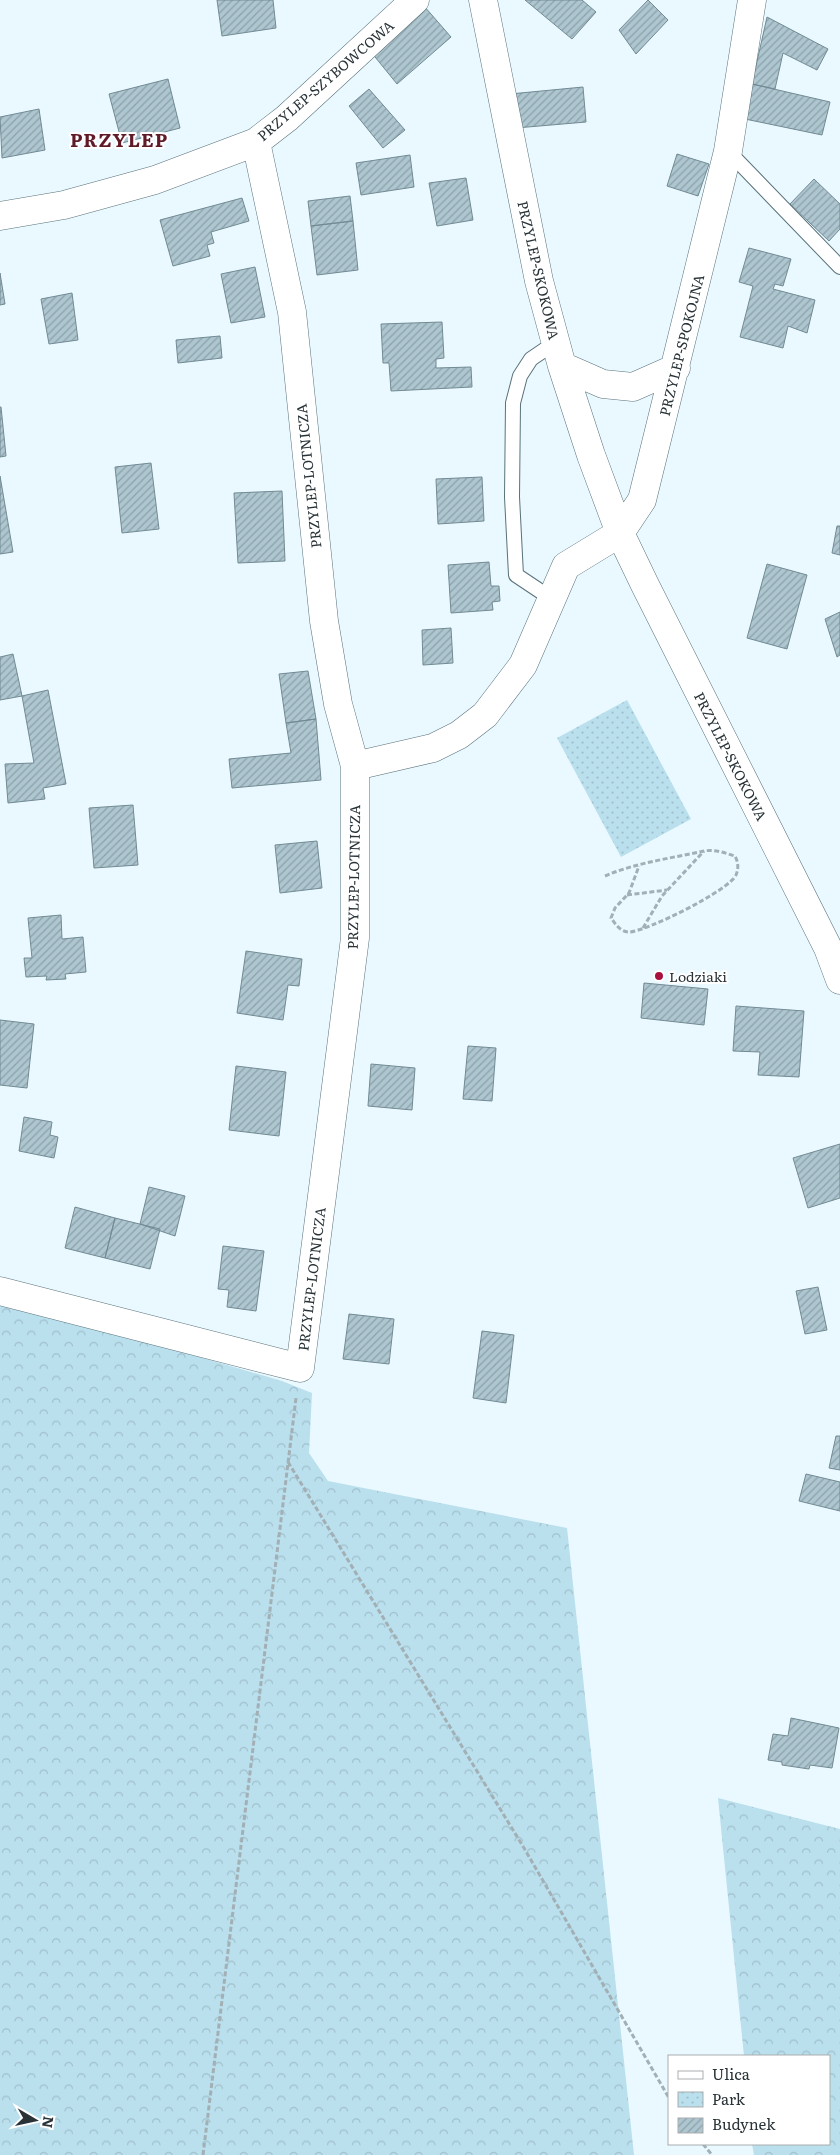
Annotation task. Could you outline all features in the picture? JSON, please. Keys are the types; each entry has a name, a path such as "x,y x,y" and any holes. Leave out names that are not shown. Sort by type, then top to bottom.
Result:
{"street":[{"name":"PRZYLEP-SZYBOWCOWA","path":"0,216 64,205 155,180 256,142 287,118 416,0"},
{"name":"PRZYLEP-SKOKOWA","path":"483,0 540,281 559,354 591,455 620,533 828,948 840,980"},
{"name":"PRZYLEP-SPOKOJNA","path":"620,533 642,500 676,368 728,151 752,0"},
{"name":"PRZYLEP-LOTNICZA","path":"0,1291 300,1368 355,938 354,766 338,704 324,621 292,312 256,142"},
{"path":"559,354 603,384 633,387 676,368"},
{"path":"354,766 433,748 459,735 485,716 523,665 566,566 620,533"}],"lane":[{"path":"728,151 840,268"},
{"path":"552,599 516,574 512,497 513,403 520,376 531,359 559,354"}],"path":[{"path":"605,876 639,866 704,851 723,852 736,856 738,864 736,874 729,884 708,898 642,929 630,932 622,930 612,918 615,908 627,895 635,882 639,866"},
{"path":"642,929 662,896 704,851"},
{"path":"627,895 668,890"},
{"path":"203,2155 300,1368"},
{"path":"288,1462 524,1848 668,2096"},
{"path":"704,2145 712,2155"}],"green space":[{"path":"627,700 691,819 621,857 557,738"},
{"path":"0,1299 282,1381 312,1393 309,1453 328,1481 567,1528 634,2155 0,2155"},
{"path":"718,1798 840,1829 840,2155 754,2155 752,2145 830,2145 830,2055 744,2055"}],"building":[{"path":"217,0 273,0 276,28 222,36"},
{"path":"525,0 582,0 596,12 572,39"},
{"path":"648,0 668,20 636,54 619,30"},
{"path":"424,6 451,37 397,84 371,52"},
{"path":"767,17 828,49 817,70 783,53 775,89 752,84"},
{"path":"168,79 180,128 122,143 109,94"},
{"path":"752,84 830,102 822,135 745,119"},
{"path":"583,87 586,122 516,128 510,94"},
{"path":"369,89 405,130 383,148 349,106"},
{"path":"39,109 45,150 2,158 0,117"},
{"path":"677,154 709,164 698,196 667,186"},
{"path":"410,155 414,187 361,195 356,163"},
{"path":"466,178 473,220 437,226 429,183"},
{"path":"814,179 840,204 840,229 829,241 790,204"},
{"path":"350,196 353,221 311,226 308,201"},
{"path":"242,198 249,221 211,232 214,243 207,245 210,256 173,266 160,220"},
{"path":"353,221 358,270 317,275 311,226"},
{"path":"749,248 791,259 783,286 775,284 773,289 815,300 807,333 788,326 783,348 740,337 753,286 739,282"},
{"path":"255,267 265,317 231,323 221,274"},
{"path":"0,273 5,304 0,305"},
{"path":"72,293 78,340 49,344 41,299"},
{"path":"442,322 444,358 436,359 436,368 471,367 472,387 391,391 389,363 383,363 381,324"},
{"path":"220,336 222,358 178,363 176,340"},
{"path":"0,407 6,456 0,457"},
{"path":"151,463 159,529 122,533 115,467"},
{"path":"0,476 13,552 0,554"},
{"path":"482,477 484,521 438,524 436,479"},
{"path":"282,491 285,561 238,563 234,493"},
{"path":"837,526 840,526 840,555 832,553"},
{"path":"489,562 491,586 499,586 500,601 492,602 493,610 451,613 448,565"},
{"path":"767,564 807,575 787,649 747,638"},
{"path":"840,612 840,655 837,657 825,619"},
{"path":"451,628 453,663 423,665 422,630"},
{"path":"13,654 22,696 0,700 0,657"},
{"path":"308,671 316,719 286,723 279,674"},
{"path":"48,690 66,784 43,788 45,799 8,803 5,764 34,763 22,696"},
{"path":"316,719 321,780 232,788 229,759 291,753 286,723"},
{"path":"133,805 138,865 94,868 89,808"},
{"path":"317,841 322,888 280,893 275,845"},
{"path":"61,915 62,939 83,937 86,972 65,974 66,979 46,980 47,976 26,977 24,958 32,958 28,918"},
{"path":"246,951 302,959 299,986 288,985 283,1020 237,1013"},
{"path":"644,983 708,989 704,1025 641,1018"},
{"path":"736,1006 804,1011 799,1077 758,1075 760,1052 733,1051"},
{"path":"0,1020 34,1024 27,1088 0,1085"},
{"path":"468,1046 496,1048 492,1101 463,1099"},
{"path":"371,1064 415,1068 412,1110 368,1106"},
{"path":"236,1066 286,1072 279,1136 229,1130"},
{"path":"24,1117 52,1122 50,1135 58,1137 54,1158 19,1151"},
{"path":"840,1144 840,1198 808,1208 793,1158"},
{"path":"149,1187 185,1196 175,1236 140,1224"},
{"path":"75,1207 115,1218 105,1258 65,1248"},
{"path":"115,1218 160,1229 150,1269 105,1258"},
{"path":"223,1246 264,1251 256,1311 227,1307 229,1290 218,1289"},
{"path":"818,1287 827,1330 805,1334 796,1291"},
{"path":"349,1314 394,1319 389,1364 343,1359"},
{"path":"482,1331 514,1335 506,1403 473,1398"},
{"path":"836,1436 840,1436 840,1470 829,1468"},
{"path":"806,1474 840,1482 840,1511 799,1501"},
{"path":"791,1718 839,1728 832,1768 810,1765 809,1769 782,1765 782,1762 768,1760 773,1734 788,1736"}],"place":[{"name":"Lodziaki","path":"659,976"}],"district":[{"name":"PRZYLEP","path":"119,139"}]}
